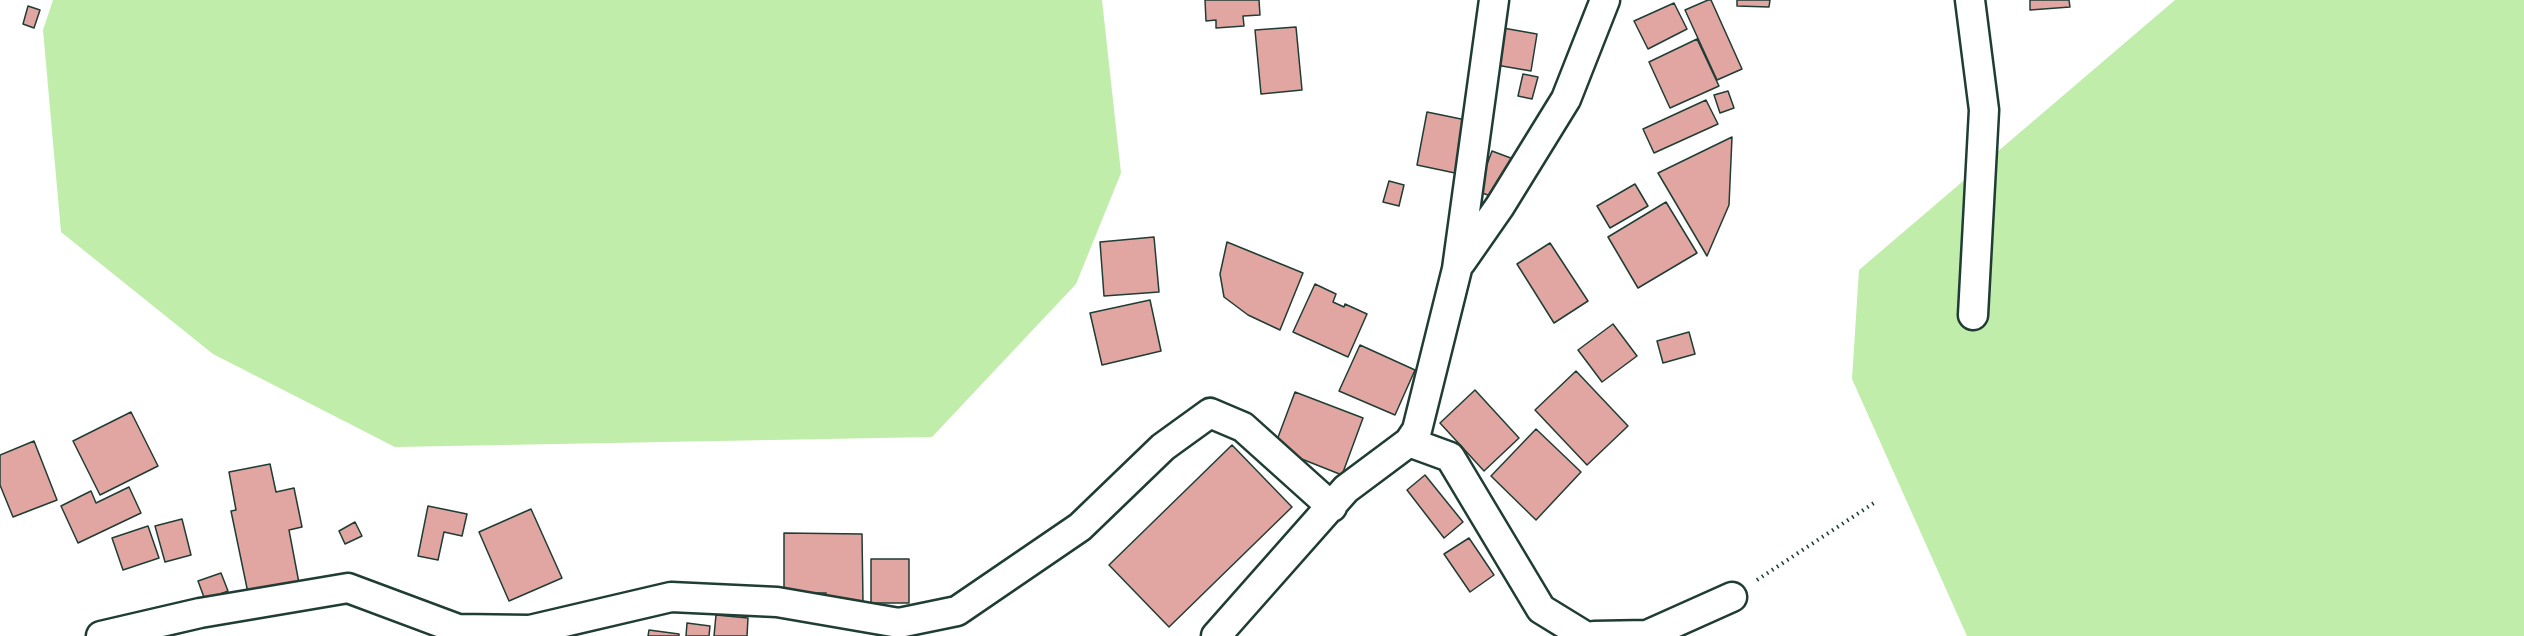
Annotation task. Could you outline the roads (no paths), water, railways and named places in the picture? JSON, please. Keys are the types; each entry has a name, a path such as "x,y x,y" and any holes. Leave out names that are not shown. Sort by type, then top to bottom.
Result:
{"street":[{"path":"1216,636 1346,489 1409,442 1417,430 1457,269 1494,0"},
{"path":"1457,269 1500,206 1566,99 1605,0"},
{"path":"1970,0 1984,110 1973,315"},
{"path":"101,636 200,613 348,588 458,629 530,630 670,597 777,602 899,623 957,611 1080,527 1163,447 1210,413 1244,427 1332,507"},
{"path":"1409,442 1450,458 1540,609 1585,636"},
{"path":"1594,636 1647,635 1732,597"}]}
